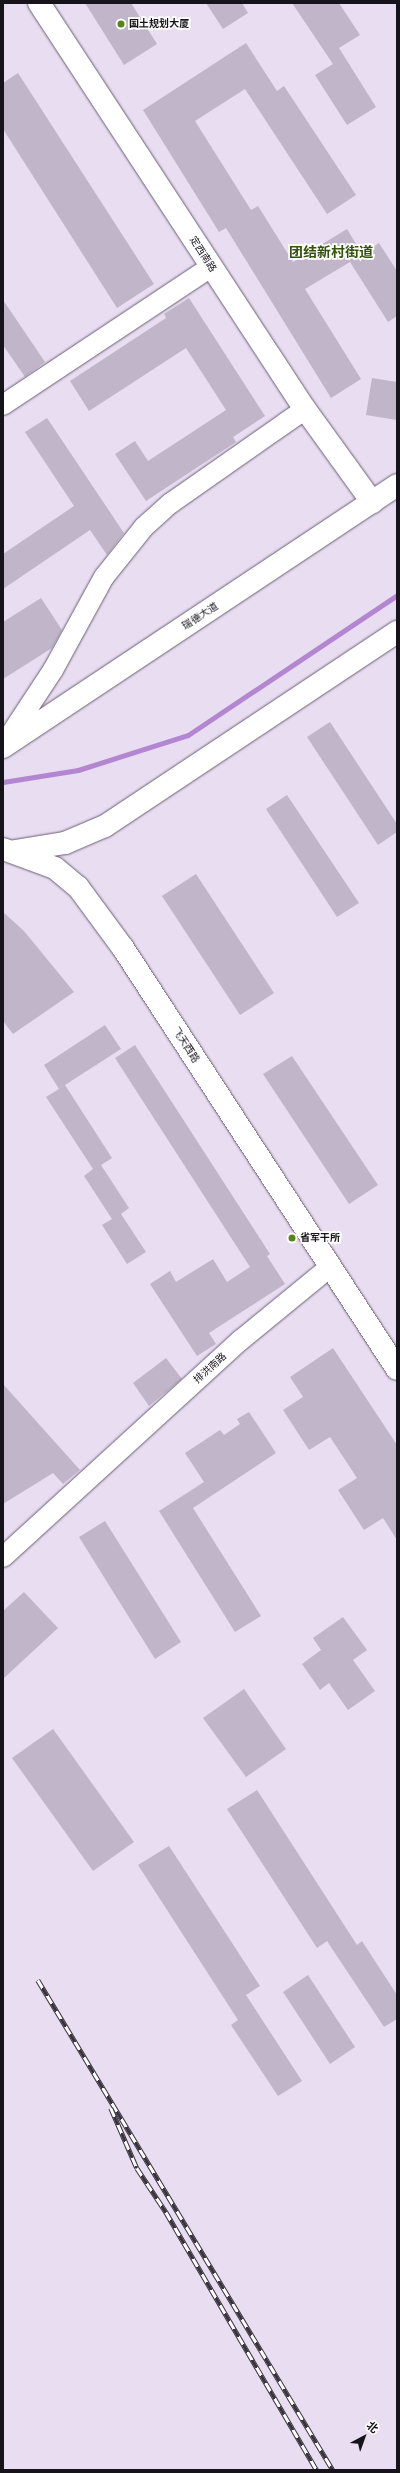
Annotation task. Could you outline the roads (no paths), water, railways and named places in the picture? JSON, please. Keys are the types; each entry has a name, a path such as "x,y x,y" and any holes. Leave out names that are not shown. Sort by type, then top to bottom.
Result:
{"street":[{"name":"定西南路","path":"39,3 305,409 372,502"},
{"path":"3,405 212,266"},
{"path":"3,746 53,670 104,577 144,527 171,503 305,409"},
{"name":"瑞德大道","path":"3,746 397,485"},
{"path":"9,850 65,843 105,826 397,632"},
{"name":"飞天西路","path":"9,850 55,868 78,887 123,948 330,1267"},
{"path":"330,1267 397,1369"},
{"name":"排洪南路","path":"3,1557 240,1340 330,1267"}],"waterway":[{"path":"3,782 78,770 188,735 397,595"}],"railway":[{"path":"38,1980 333,2470"},
{"path":"111,2108 137,2168 166,2212 317,2470"}],"place":[{"name":"国土规划大厦","path":"121,24"},
{"name":"省军干所","path":"292,1238"}],"district":[{"name":"团结新村街道","path":"331,252"}]}
